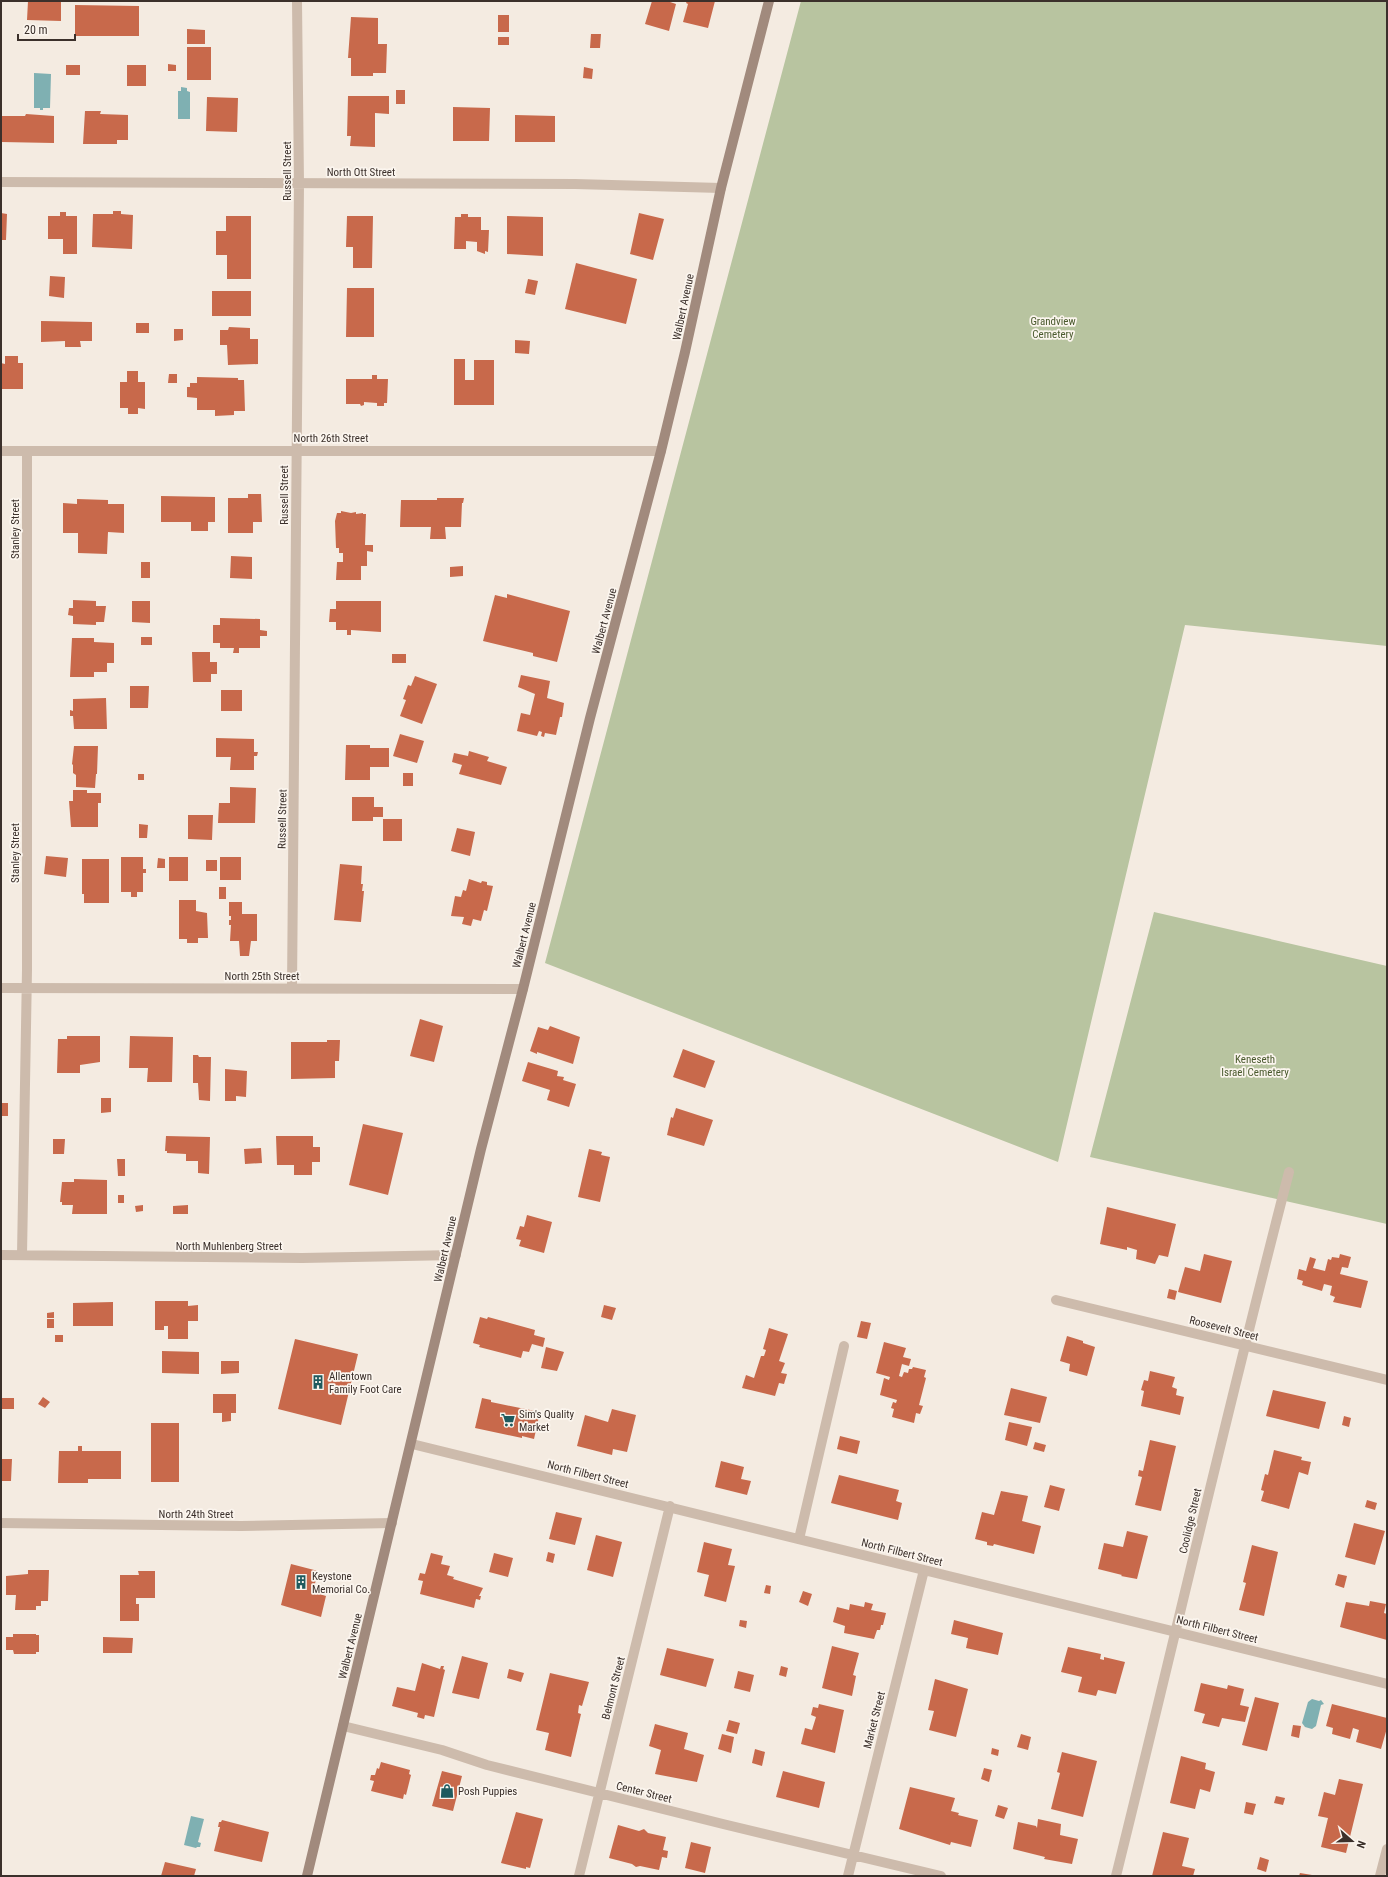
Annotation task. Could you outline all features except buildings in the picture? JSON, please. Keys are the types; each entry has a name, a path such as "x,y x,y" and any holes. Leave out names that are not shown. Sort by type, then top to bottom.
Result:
{"main road":[{"name":"Walbert Avenue","path":"307,1876 412,1444 481,1149 523,989 590,718 661,451 685,352 721,188 768,1"}],"street":[{"name":"Russell Street","path":"292,988 299,184 297,1"},
{"name":"North Ott Street","path":"1,182 575,184 721,188"},
{"name":"North 26th Street","path":"1,451 661,451"},
{"name":"Stanley Street","path":"22,1255 26,988 27,451"},
{"name":"North 25th Street","path":"1,988 523,989"},
{"name":"Coolidge Street","path":"1116,1876 1177,1631 1244,1345 1289,1172"},
{"name":"North Muhlenberg Street","path":"1,1256 302,1258 456,1255"},
{"name":"Roosevelt Street","path":"1056,1300 1387,1380"},
{"path":"800,1539 844,1346"},
{"name":"North Filbert Street","path":"412,1444 670,1506 1387,1684"},
{"name":"Belmont Street","path":"579,1876 670,1506"},
{"name":"North 24th Street","path":"1,1523 218,1526 392,1523"},
{"name":"Market Street","path":"848,1876 924,1570"},
{"name":"Center Street","path":"343,1726 442,1750 487,1765 941,1876"},
{"path":"1380,1876 1387,1849"}],"green space":[{"name":"Grandview Cemetery","path":"801,1 1387,1 1387,646 1185,625 1058,1162 545,963"},
{"name":"Keneseth Israel Cemetery","path":"1154,912 1387,966 1387,1224 1090,1157"}],"water":[{"path":"34,73 51,74 50,108 43,108 43,110 40,110 40,108 34,108"},
{"path":"181,87 187,88 187,91 190,92 190,119 178,119 178,91 181,91"},
{"path":"1312,1699 1319,1701 1321,1700 1324,1704 1321,1705 1316,1726 1312,1729 1305,1727 1302,1723 1308,1702"},
{"path":"191,1816 204,1819 198,1842 201,1843 200,1847 196,1848 184,1845"}],"place":[{"name":"Allentown Family Foot Care","path":"318,1382"},
{"name":"Sim's Quality Market","path":"508,1420"},
{"name":"Keystone Memorial Co.","path":"301,1582"},
{"name":"Posh Puppies","path":"447,1791"}]}
